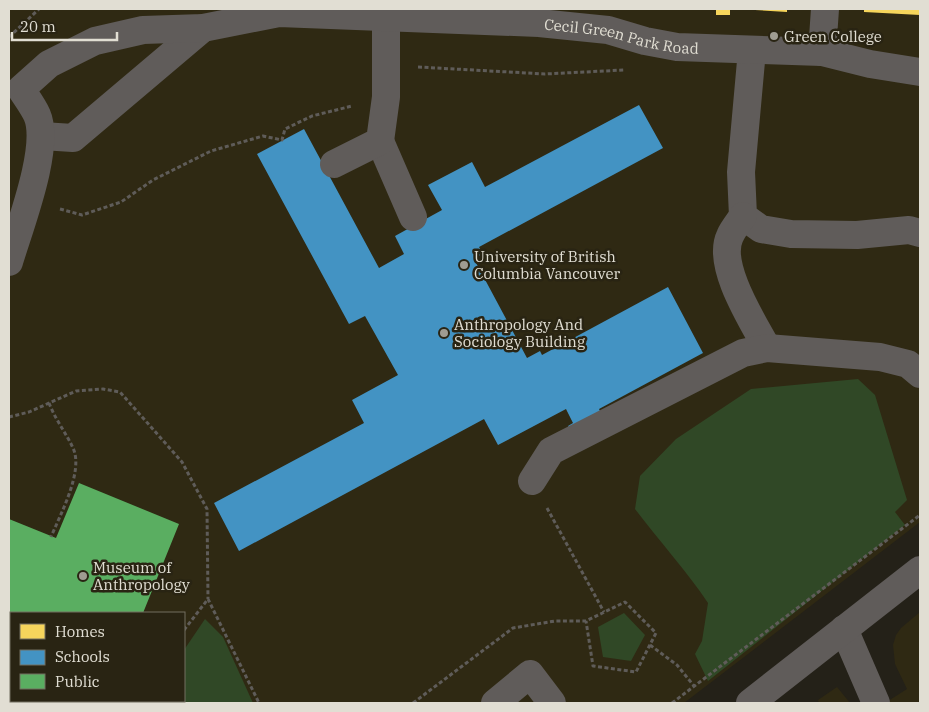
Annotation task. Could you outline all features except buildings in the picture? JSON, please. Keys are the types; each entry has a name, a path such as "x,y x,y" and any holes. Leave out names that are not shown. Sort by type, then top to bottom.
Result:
{"street":[{"path":"822,52 824,9"},
{"name":"Cecil Green Park Road","path":"9,262 38,163 42,136 38,116 20,89 49,64 95,42 143,30 203,28 279,13 386,15 539,23 608,30 645,42 677,47 822,52 870,64 920,72"},
{"path":"386,15 386,97 380,142 413,217"},
{"name":"Cecil Green Park Road","path":"42,136 72,138 203,28"},
{"path":"752,50 741,172 743,216 729,237 728,256 734,287 767,348"},
{"path":"334,164 380,142"},
{"path":"743,216 761,228 792,234 857,235 909,230 920,233"},
{"path":"532,481 551,451 743,352 767,348 880,357 908,364 920,374"},
{"path":"750,703 778,694 844,629 920,570"},
{"path":"844,629 876,703"},
{"path":"495,703 530,674 552,703"}],"path":[{"path":"9,37 39,9"},
{"path":"416,67 545,74 626,70"},
{"path":"28,200 82,214 121,202 152,180 211,151 263,136 282,140 285,129 312,116 386,97"},
{"path":"9,417 29,412 76,390 103,389 120,392 182,462 207,509 208,599 259,703"},
{"path":"49,403 74,450 75,462 72,484 51,537"},
{"path":"672,703 920,515"},
{"path":"551,516 604,612"},
{"path":"185,629 208,599"},
{"path":"413,703 512,628 555,622 586,622 625,602 656,633 636,672 593,666 586,622"},
{"path":"650,646 677,665 694,686"}],"shaded area":[{"name":"University of British Columbia Vancouver","path":"9,9 920,9 920,522 684,703 9,703"},
{"path":"920,612 920,703 885,703 907,689 895,664 893,645 896,635 901,628"},
{"path":"837,687 850,703 819,703 818,700"}],"green space":[{"path":"858,379 875,395 907,500 895,512 905,525 708,681 695,654 702,641 708,603 635,509 640,476 676,439 751,389"},
{"path":"624,613 645,635 631,661 603,657 598,627"},
{"path":"205,619 223,637 253,703 147,703 185,702 185,649"}],"place":[{"name":"Green College","path":"774,36"},
{"name":"University of British Columbia Vancouver","path":"464,265"},
{"name":"Anthropology And Sociology Building","path":"444,333"},
{"name":"Museum of Anthropology","path":"83,576"}]}
